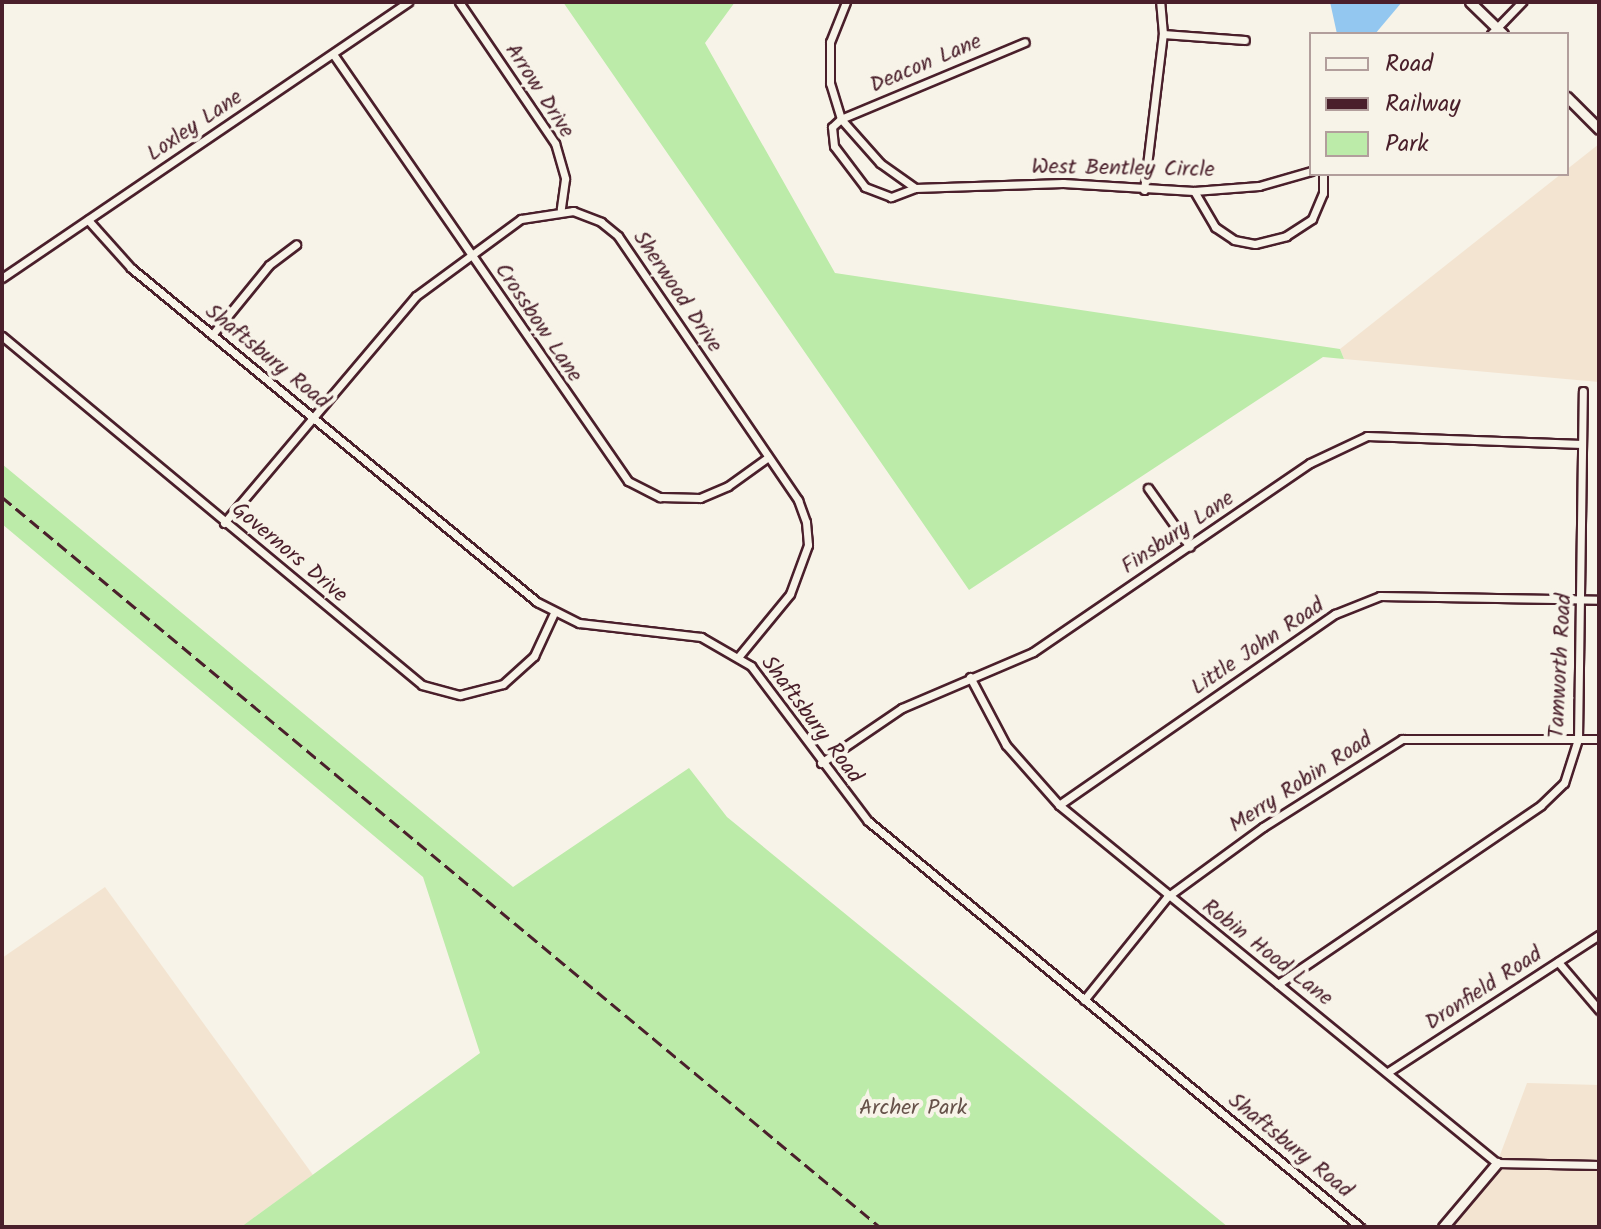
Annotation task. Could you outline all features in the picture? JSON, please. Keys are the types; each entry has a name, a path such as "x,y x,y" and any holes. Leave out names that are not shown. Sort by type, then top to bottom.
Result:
{"street":[{"name":"Loxley Lane","path":"2,278 408,2"},
{"name":"Arrow Drive","path":"459,2 555,143 565,179 561,209"},
{"path":"846,2 830,42 830,83 841,119 880,163 915,188"},
{"path":"1144,190 1163,34 1160,2"},
{"path":"1470,2 1497,32 1522,2"},
{"path":"1163,34 1245,40"},
{"name":"Deacon Lane","path":"841,119 1025,42"},
{"name":"Crossbow Lane","path":"333,54 612,463 637,488 672,500 700,498 728,486 767,458"},
{"path":"1569,99 1599,129"},
{"name":"West Bentley Circle","path":"841,119 832,127 834,146 865,187 891,197 915,188 1063,183 1194,191 1259,186 1309,172"},
{"path":"1194,191 1215,227 1234,240 1255,244 1286,236 1312,219 1323,193 1323,176"},
{"path":"224,523 416,296 521,219 561,209"},
{"name":"Sherwood Drive","path":"561,209 589,216 618,236 798,500 808,545 790,594 739,656"},
{"name":"Shaftsbury Road","path":"88,220 131,268 554,613 579,623 686,634 739,656 768,685 821,763 868,821 1360,1227"},
{"path":"212,335 269,265 296,245"},
{"name":"Governors Drive","path":"2,336 410,677 446,694 490,689 515,674 534,656 554,613"},
{"name":"Tamworth Road","path":"1278,984 1541,805 1564,783 1578,739 1583,599 1583,391"},
{"name":"Finsbury Lane","path":"821,763 902,708 1033,652 1310,463 1367,436 1582,444"},
{"path":"1148,488 1190,547"},
{"name":"Little John Road","path":"1059,805 1335,614 1380,596 1599,600"},
{"name":"Robin Hood Lane","path":"970,677 1006,745 1059,805 1167,897 1388,1072 1497,1163"},
{"name":"Merry Robin Road","path":"1084,1000 1167,897 1263,827 1402,739 1599,739"},
{"name":"Dronfield Road","path":"1388,1072 1599,935"},
{"path":"1558,962 1599,1010"},
{"path":"1443,1227 1497,1163 1599,1165"}],"shaded area":[{"path":"1599,144 1599,382 1344,359 1340,349 1559,176 1569,176 1569,168"},
{"path":"105,887 313,1175 241,1227 2,1227 2,958"},
{"path":"1527,1083 1599,1085 1599,1227 1443,1227 1497,1163"}],"green space":[{"path":"563,2 735,2 705,43 835,273 1340,349 1344,359 1323,357 969,590"},
{"name":"Archer Park","path":"2,464 513,887 689,768 727,817 1228,1227 241,1227 480,1053 423,877 2,524"}],"water":[{"path":"1330,2 1402,2 1377,32 1337,32"}],"railway":[{"path":"2,497 880,1227"}]}
